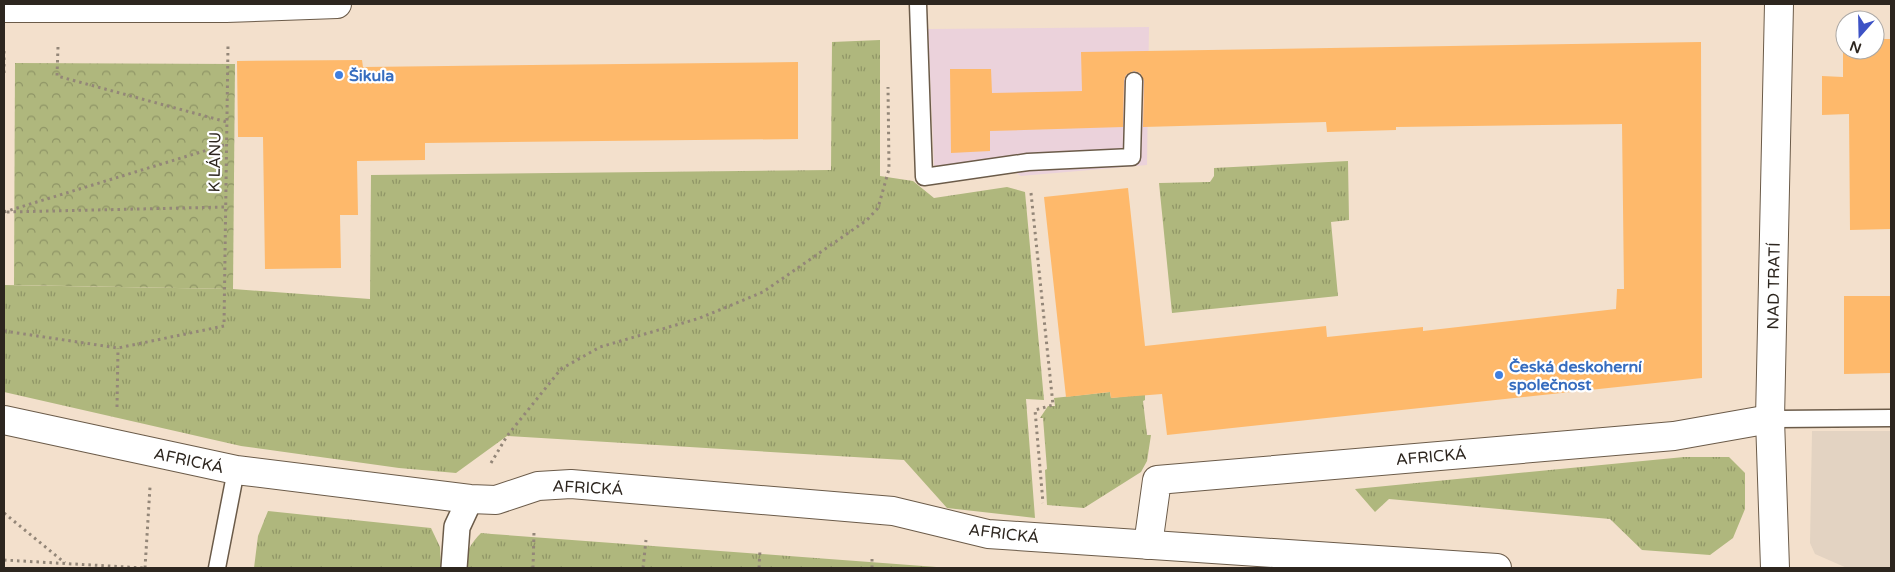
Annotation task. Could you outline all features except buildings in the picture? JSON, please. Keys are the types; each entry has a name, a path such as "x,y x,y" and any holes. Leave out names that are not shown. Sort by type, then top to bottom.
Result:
{"street":[{"path":"4,8 226,8 284,4 337,4"},
{"name":"NAD TRATÍ","path":"1775,568 1770,419 1779,4"},
{"name":"AFRICKÁ","path":"1148,545 1157,480 1674,436 1770,419"},
{"name":"AFRICKÁ","path":"4,420 236,470 470,499 496,500 538,486 571,484 893,511 988,534 1148,545 1219,559 1497,568"},
{"path":"454,568 456,527 470,499"}],"lane":[{"path":"918,4 924,176 1028,162 1132,157 1134,81"},
{"path":"1770,419 1891,418"},
{"path":"217,568 236,470"}],"path":[{"name":"K LÁNU","path":"118,348 224,326 228,45"},
{"path":"4,47 4,73"},
{"path":"58,47 57,76 227,122"},
{"path":"470,499 507,436 561,369 600,347 700,318 763,292 867,220 878,208 889,169 888,79"},
{"path":"4,212 227,144"},
{"path":"1028,162 1053,405 1035,410 1040,474"},
{"path":"4,212 226,207"},
{"path":"4,331 118,348 116,413"},
{"path":"4,560 144,568 151,480"},
{"path":"4,513 66,564"},
{"path":"533,568 534,532"},
{"path":"643,568 646,540"},
{"path":"759,568 760,550"},
{"path":"872,557 872,568"}],"shaded area":[{"path":"1149,27 1147,165 1021,176 998,162 934,166 928,29"},
{"path":"1812,431 1891,431 1891,568 1847,568 1815,554 1810,543"}],"green space":[{"path":"880,40 880,176 913,181 934,198 1007,187 1025,192 1044,400 1026,399 1035,518 947,508 904,460 507,436 456,473 399,468 241,446 4,392 4,285 233,289 370,299 371,175 831,170 832,42"},
{"path":"15,63 235,64 233,289 14,285"},
{"path":"1348,161 1349,220 1331,222 1338,296 1172,313 1159,183 1210,182 1214,176 1214,168"},
{"path":"1110,392 1111,398 1145,394 1145,400 1143,401 1147,435 1151,435 1147,461 1141,472 1084,508 1047,505 1045,470 1047,469 1043,418 1040,418 1048,406 1055,406 1054,398"},
{"path":"1684,457 1729,457 1745,473 1745,509 1733,538 1710,555 1642,550 1610,519 1389,499 1375,512 1355,489"},
{"path":"268,511 431,528 440,547 441,568 254,568 258,536"},
{"path":"481,533 950,568 463,568 469,549"}],"place":[{"name":"Šikula","path":"339,75"},
{"name":"Česká deskoherní společnost","path":"1499,375"}]}
